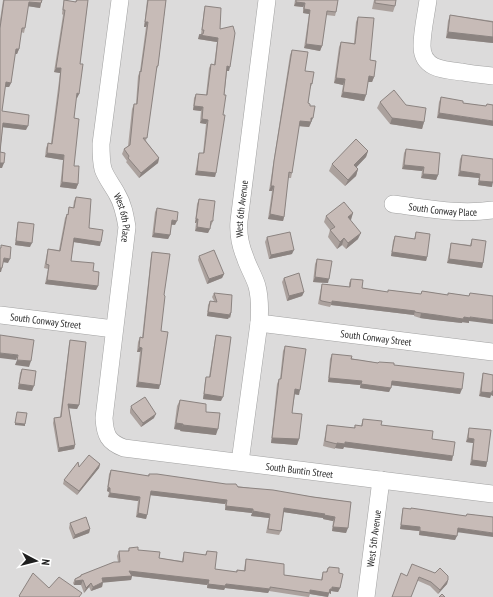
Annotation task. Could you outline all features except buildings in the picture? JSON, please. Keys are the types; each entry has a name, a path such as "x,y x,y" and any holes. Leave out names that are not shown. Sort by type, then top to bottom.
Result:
{"street":[{"name":"West 6th Place","path":"108,438 104,418 127,227 122,205 104,171 101,158 101,144 120,0"},
{"name":"West 6th Avenue","path":"240,462 259,323 259,296 256,284 244,256 238,232 267,0"},
{"path":"428,0 422,46 423,55 427,62 434,68 443,70 493,76"},
{"name":"South Conway Place","path":"393,204 474,213 493,210"},
{"name":"South Conway Street","path":"0,315 114,329"},
{"name":"South Conway Street","path":"259,323 493,352"},
{"name":"South Buntin Street","path":"108,438 115,444 124,448 493,494"},
{"name":"West 5th Avenue","path":"366,597 381,480"}],"shaded area":[{"path":"0,0 493,0 493,597 0,597"}]}
